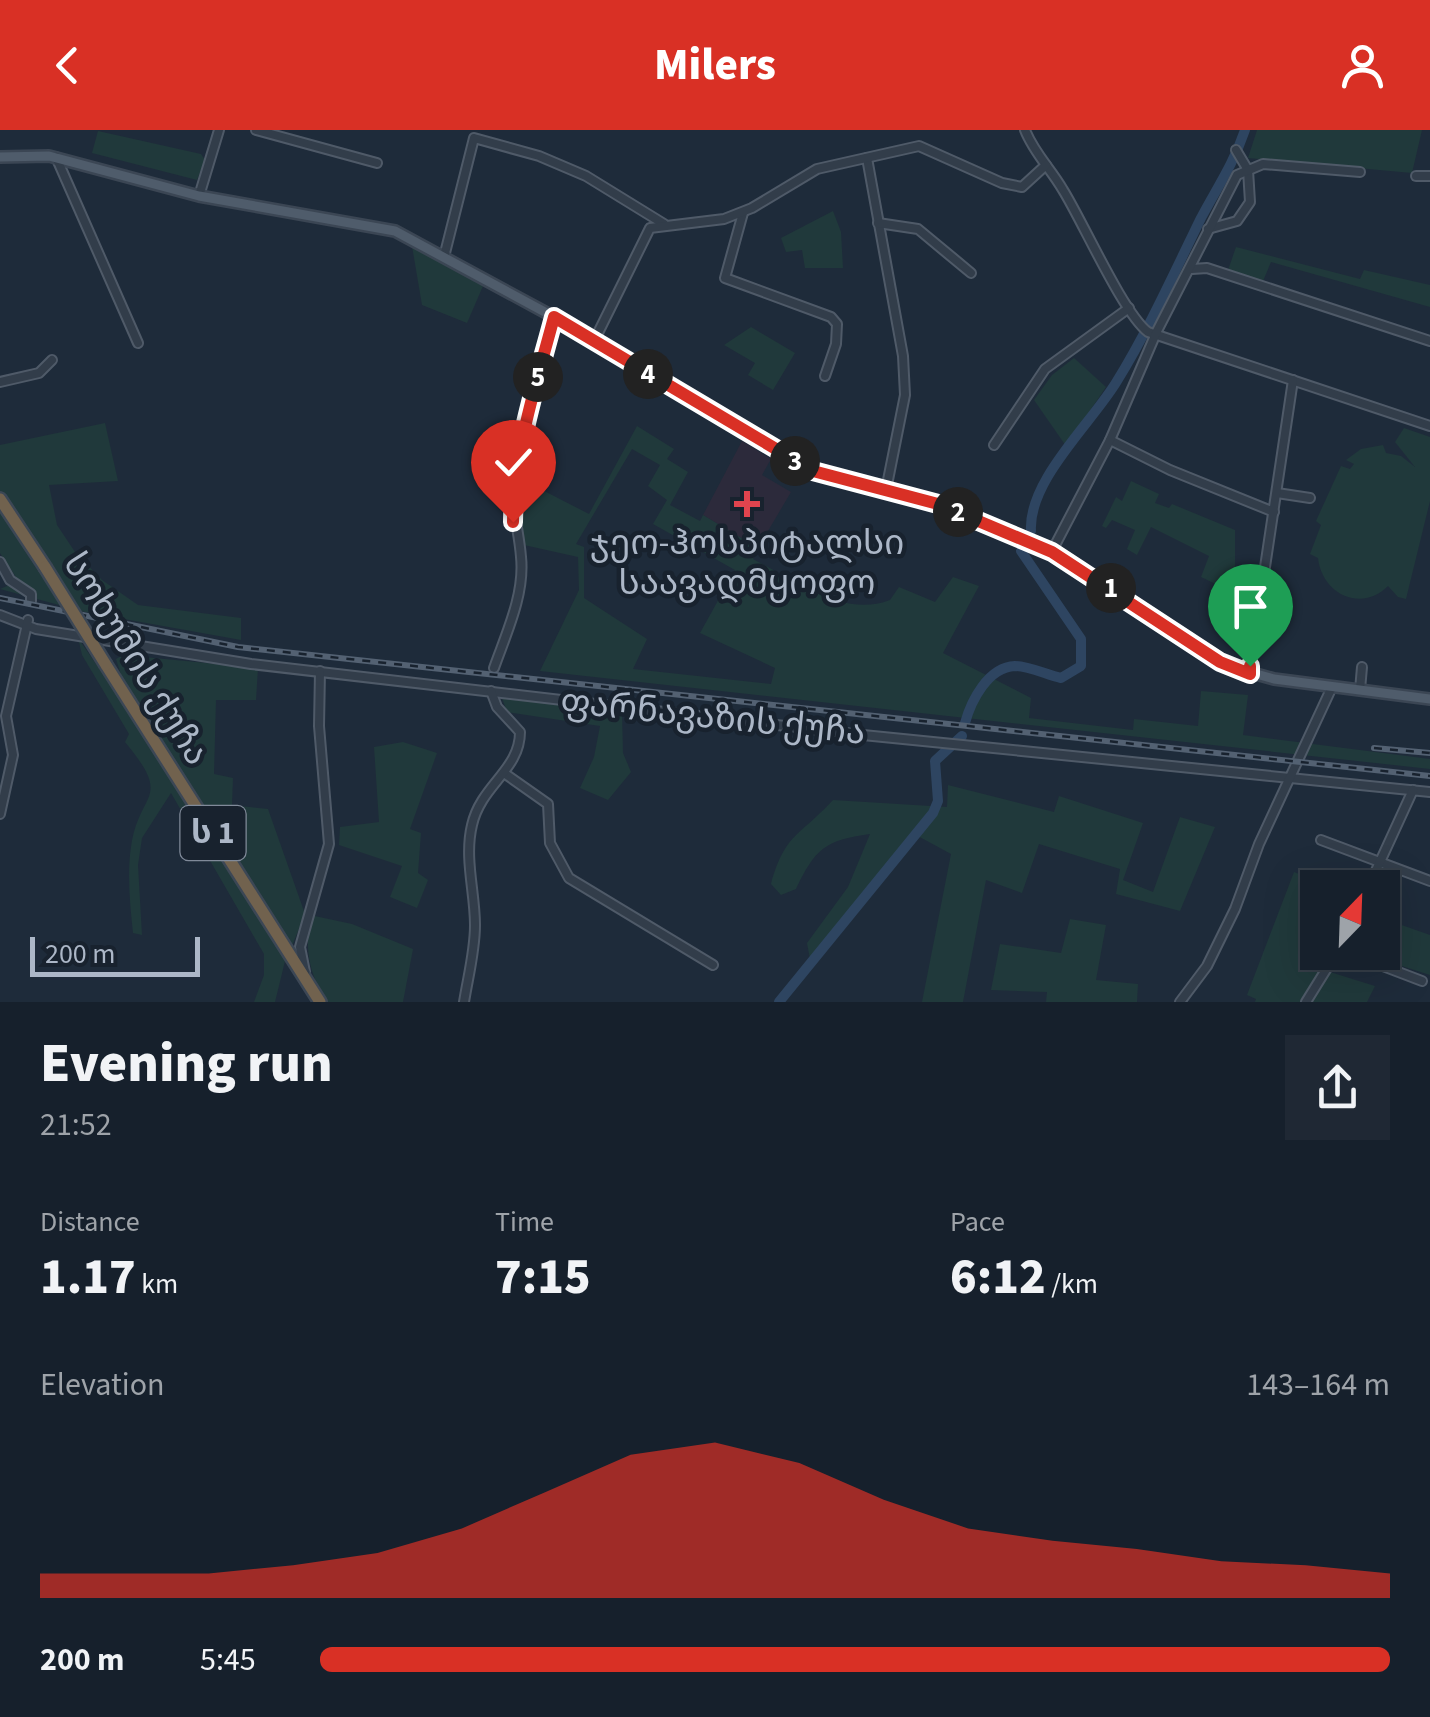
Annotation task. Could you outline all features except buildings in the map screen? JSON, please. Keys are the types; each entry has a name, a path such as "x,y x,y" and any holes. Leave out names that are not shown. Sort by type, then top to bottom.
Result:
{"highway":[{"name":"სოხუმის ქუჩა","path":"0,499 320,1002"}],"main road":[{"path":"0,157 56,158 197,191 376,225 554,317 813,471 974,518 1052,552 1220,662 1250,674 1430,698"}],"street":[{"path":"197,191 219,130"},
{"path":"256,130 377,163"},
{"path":"1025,130 1032,149 1046,165 1143,329 1155,337 1430,426"},
{"path":"444,257 474,138 539,156 586,176 664,224"},
{"path":"594,341 646,232 664,224 724,219 743,213 817,169 919,146 1002,183 1022,187 1046,165"},
{"path":"1208,230 1237,222 1248,209 1252,192 1248,170 1239,153"},
{"path":"56,158 138,343"},
{"path":"867,158 904,356 906,395 886,490"},
{"path":"1052,552 1237,175 1263,164 1360,172"},
{"path":"1416,176 1430,176"},
{"path":"743,213 725,278 831,317 837,324 836,344 824,376"},
{"path":"878,223 918,229 971,273"},
{"path":"1192,269 1207,268 1430,341"},
{"path":"994,445 1045,369 1129,308"},
{"path":"494,668 511,621 520,578 521,557 513,522 514,482 522,434 554,317"},
{"path":"0,382 39,374 52,360"},
{"path":"1250,674 1294,380"},
{"path":"1110,440 1170,470 1274,512"},
{"path":"1277,492 1310,498"},
{"path":"0,562 10,580 26,586 31,601"},
{"path":"0,584 10,580"},
{"name":"ფარნავაზის ქუჩა","path":"0,615 27,623 320,672 863,734 1430,792"},
{"path":"0,814 13,756 6,716 27,623"},
{"path":"1360,690 1362,667"},
{"path":"307,982 300,947 329,844 330,824 319,726 320,672"},
{"path":"1180,1002 1207,966 1235,909 1259,844 1332,687"},
{"path":"464,1002 475,928 471,830 483,794 504,773 516,753 520,732 497,707 490,692"},
{"path":"504,773 548,804 550,843 569,878 713,965"},
{"path":"1376,870 1413,790"},
{"path":"1321,840 1430,881"},
{"path":"1306,1002 1326,970"},
{"path":"1393,970 1422,981"}],"shaded area":[{"name":"ჯეო-ჰოსპიტალსი საავადმყოფო","path":"742,441 771,459 762,475 791,492 758,548 703,515"}],"green space":[{"path":"1257,130 1422,130 1412,173 1248,158"},
{"path":"98,131 201,154 205,160 197,180 92,153"},
{"path":"833,211 841,232 843,268 805,268 802,250 786,252 781,238"},
{"path":"412,246 483,286 467,323 422,305"},
{"path":"1236,247 1360,279 1364,270 1430,285 1430,307 1271,262 1261,286 1227,273"},
{"path":"751,327 795,353 773,390 748,375 755,363 724,345"},
{"path":"1074,358 1106,387 1066,446 1034,400 1052,375"},
{"path":"105,423 118,481 49,485 57,525 75,552 102,580 138,605 241,618 241,640 85,612 0,589 14,583 16,577 0,553 0,512 38,571 48,565 0,493 0,445"},
{"path":"637,426 674,449 667,459 688,472 670,505 700,521 703,515 758,548 753,559 802,586 837,601 872,604 890,600 899,587 935,602 953,577 979,586 943,653 1031,698 1029,718 1133,730 1134,719 1198,726 1201,691 1248,695 1243,735 1430,759 1430,769 540,671 579,590 578,557 524,545 517,519 517,477 589,514","holes":["632,449 660,465 648,486 667,500 653,524 735,570 700,633 775,668 771,684 633,669 647,639 584,598 584,547 576,544"]},
{"path":"1404,428 1430,437 1430,501 1406,599 1398,597 1388,586 1366,598 1344,596 1327,581 1318,558 1310,554 1321,525 1316,521 1341,466 1350,469 1354,464 1346,460 1361,449 1383,445 1386,453 1401,456 1415,467 1395,442"},
{"path":"1131,481 1159,494 1155,503 1169,508 1172,504 1235,530 1235,568 1226,589 1201,577 1209,556 1151,527 1137,555 1127,549 1135,530 1112,520 1106,528 1102,526 1116,497 1122,501"},
{"path":"78,638 170,771 286,957 275,1002 254,1002 264,975 264,954 171,793 142,838 138,865 142,935 133,933 131,847 151,786 140,761 125,742 129,734 82,655"},
{"path":"123,655 258,668 256,700 216,700 214,774 233,778 232,805 268,809 305,914 292,946 122,678 116,659"},
{"path":"502,698 622,712 623,753 631,772 608,800 580,788 594,757 600,726 507,712"},
{"path":"403,742 437,753 410,829 421,833 418,873 428,880 417,908 390,897 402,866 339,845 340,827 379,822 374,747"},
{"path":"948,785 1054,812 1059,796 1143,823 1123,880 1153,892 1180,817 1215,827 1180,911 1116,894 1120,869 1039,844 1022,893 986,880 963,1002 922,1002 951,854 916,835 810,959 807,943 848,887 870,834 823,849 809,864 796,889 781,895 771,884 782,854 795,836 833,800 947,807"},
{"path":"1294,872 1300,874 1300,970 1323,970 1303,1002 1255,1002 1247,995"},
{"path":"310,915 352,924 413,949 403,1002 327,1002 310,960"},
{"path":"1070,919 1106,925 1096,980 1138,984 1137,1002 1046,1002 1047,992 991,990 1000,944 1061,953"},
{"path":"1400,924 1430,935 1430,975 1400,965"},
{"path":"1330,972 1375,986 1367,1002 1310,1002"}],"waterway":[{"path":"1031,531 1033,512 1050,472 1129,361 1245,130"},
{"path":"965,723 982,687 1005,668 1020,666 1061,678 1081,666 1081,639 1021,551"},
{"path":"779,1002 933,813 938,801 935,761 962,736"}],"railway":[{"path":"0,598 238,647 1430,776"},
{"path":"1374,748 1430,753"}],"place":[{"name":"ჯეო-ჰოსპიტალსი საავადმყოფო","path":"747,504"}],"route":[{"path":"513,522 514,482 522,434 554,317 813,471 938,504 1031,541 1086,571 1220,662 1250,674 1250,666"}]}
